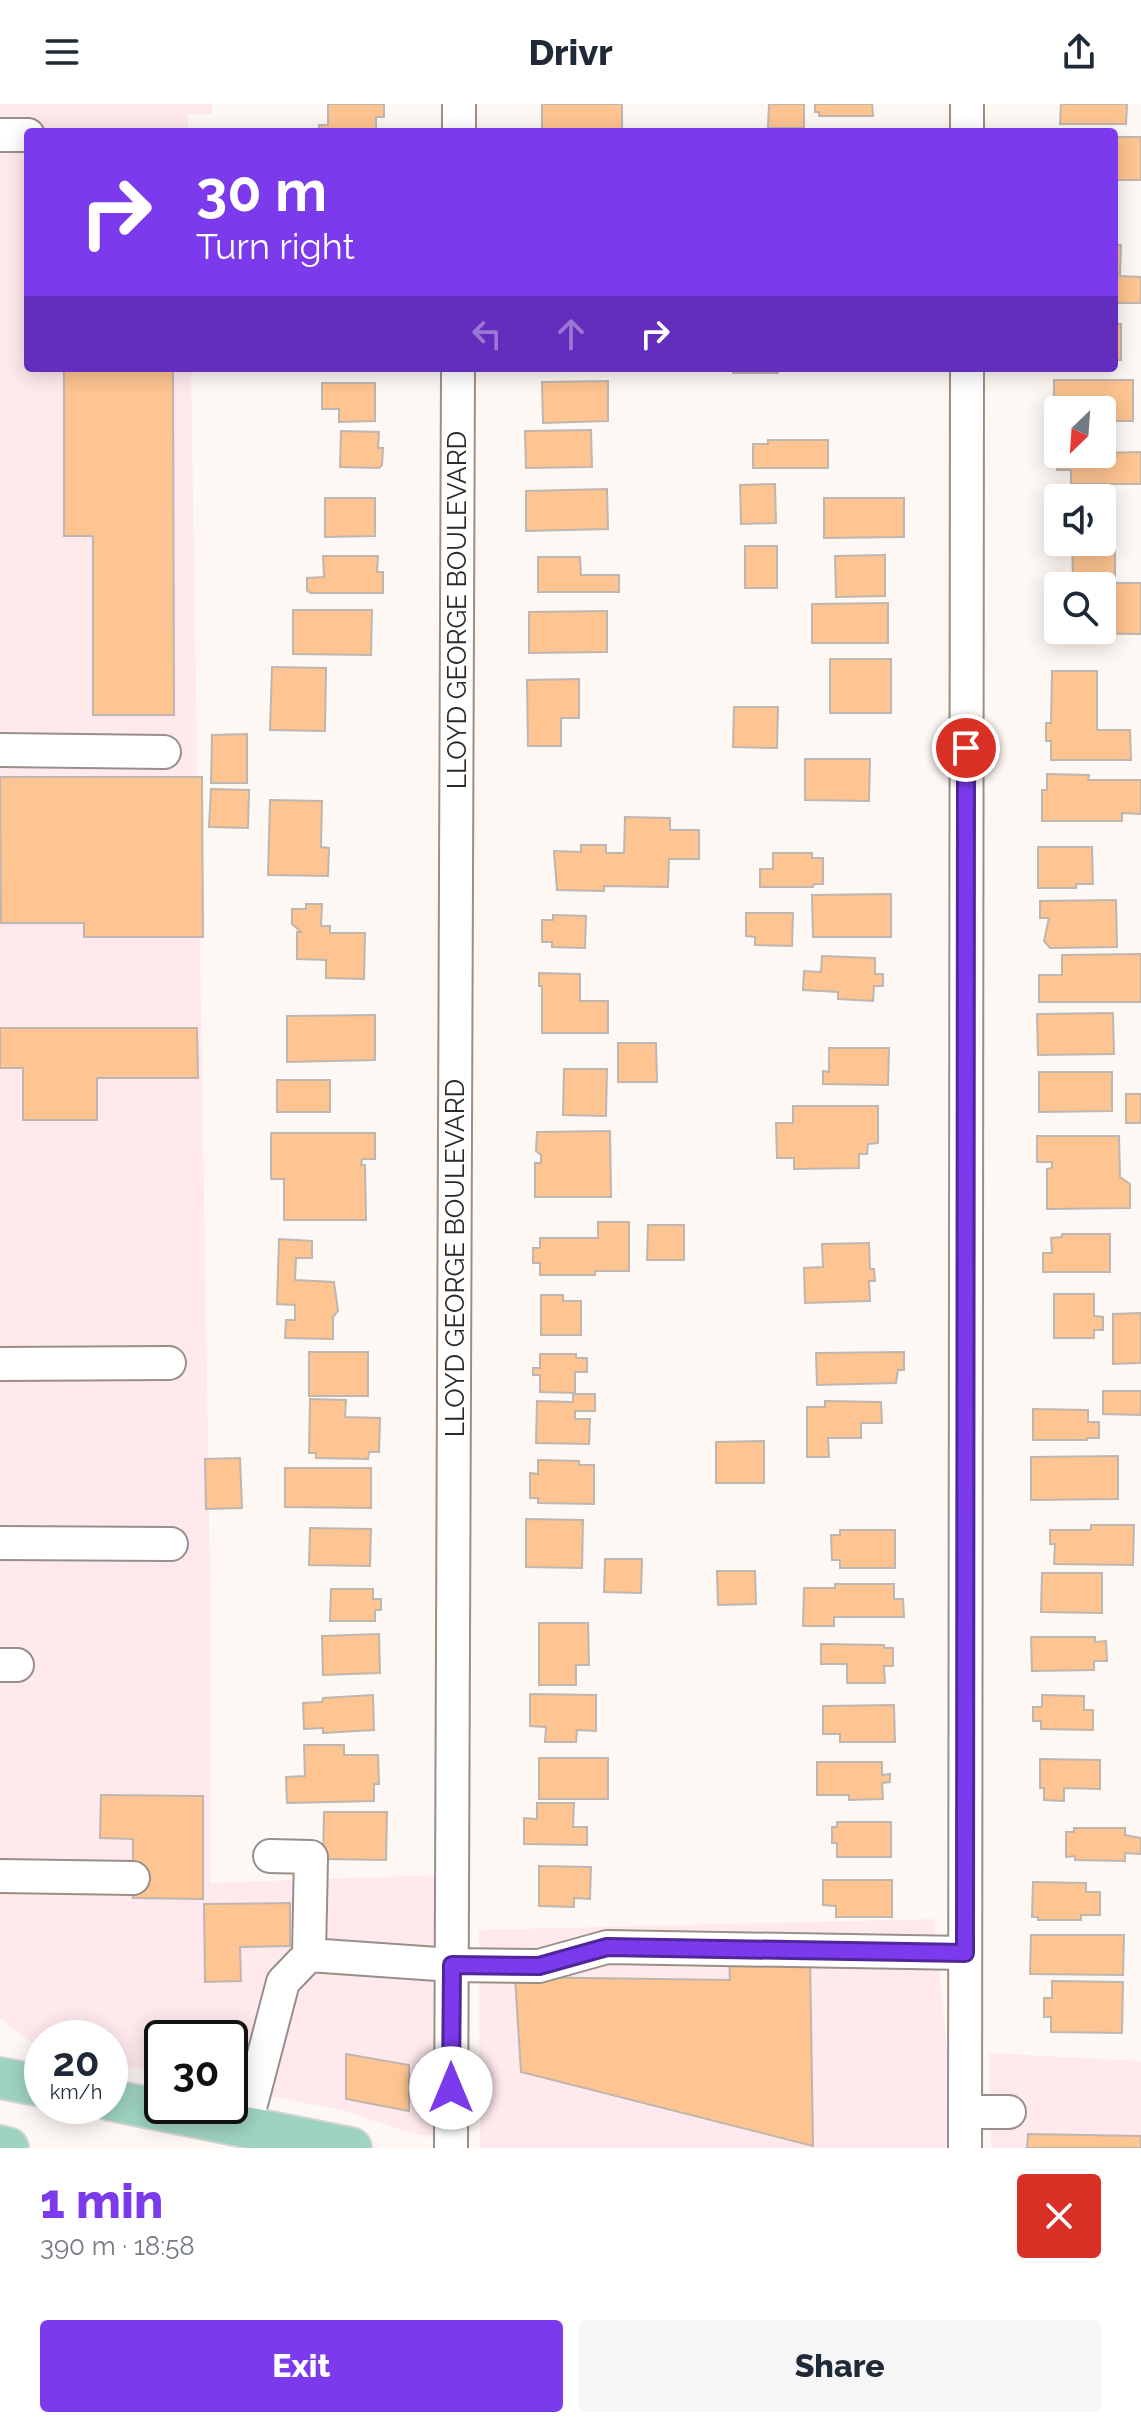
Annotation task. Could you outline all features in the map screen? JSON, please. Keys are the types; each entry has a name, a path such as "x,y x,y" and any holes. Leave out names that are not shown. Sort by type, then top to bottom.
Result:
{"main road":[{"path":"0,2078 24,2083"},
{"path":"128,2104 351,2148"},
{"path":"0,2146 8,2148"}],"street":[{"path":"459,104 459,128"},
{"path":"967,104 967,128"},
{"path":"0,135 24,135"},
{"name":"LLOYD GEORGE BOULEVARD","path":"451,2148 458,372"},
{"path":"965,2148 967,372"},
{"path":"0,750 164,752"},
{"path":"0,1364 169,1363"},
{"path":"0,1543 171,1544"},
{"path":"245,2127 283,1982 309,1955 311,1857 270,1856"},
{"path":"0,1876 133,1878"},
{"path":"309,1955 452,1965 539,1966 607,1947 965,1953"},
{"path":"965,2112 1009,2112"}],"shaded area":[{"path":"0,104 212,104 212,114 188,114 188,128 24,128 24,372 191,372 211,1640 210,1883 438,1875 436,2138 343,2110 248,2092 248,2020 144,2020 144,2070 128,2066 128,2020 24,2020 24,2037 0,2018"},
{"path":"934,1919 947,2051 948,2148 480,2148 479,1930"},
{"path":"989,2053 1141,2061 1141,2148 991,2148"}],"building":[{"path":"328,104 384,104 384,117 376,117 376,128 319,128 319,125 328,125"},
{"path":"542,104 622,104 622,128 542,128"},
{"path":"769,104 804,104 804,128 768,128"},
{"path":"815,104 872,104 873,116 819,116 819,112 815,112"},
{"path":"1061,104 1127,104 1126,124 1060,124"},
{"path":"1118,137 1141,137 1141,180 1118,180"},
{"path":"1118,245 1121,245 1120,276 1141,277 1141,303 1118,303"},
{"path":"1118,324 1121,324 1121,360 1118,360"},
{"path":"64,372 173,372 174,715 93,715 93,536 64,536"},
{"path":"733,372 778,372 778,373"},
{"path":"1054,380 1133,380 1133,421 1116,421 1116,396 1054,396"},
{"path":"608,381 608,421 543,423 542,382"},
{"path":"322,383 375,383 375,421 339,422 339,409 322,409"},
{"path":"591,430 592,467 526,468 525,431"},
{"path":"341,431 379,432 378,448 383,448 382,465 379,468 340,467"},
{"path":"768,440 828,440 828,468 753,468 753,444 768,444"},
{"path":"1141,452 1141,484 1071,484 1071,470 1057,470 1116,468 1116,453"},
{"path":"775,484 776,523 741,524 740,485"},
{"path":"607,489 608,529 526,531 526,491"},
{"path":"325,498 375,498 375,536 325,537"},
{"path":"824,498 904,498 904,537 824,538"},
{"path":"745,546 777,546 777,588 745,588"},
{"path":"885,555 885,596 836,597 835,556"},
{"path":"323,556 378,556 377,572 383,572 383,593 307,591 307,578 324,577"},
{"path":"1072,556 1115,556 1115,572 1073,572"},
{"path":"538,557 580,557 581,575 619,575 619,592 538,592"},
{"path":"1116,583 1141,583 1141,634 1116,634"},
{"path":"888,603 888,643 812,643 812,604"},
{"path":"293,610 372,610 371,655 293,654"},
{"path":"607,611 607,652 529,653 529,612"},
{"path":"830,659 891,659 891,713 830,713"},
{"path":"272,667 326,668 325,731 270,730"},
{"path":"1052,671 1097,671 1097,730 1130,730 1131,760 1051,760 1051,741 1046,741 1046,723 1051,723"},
{"path":"579,679 579,718 561,718 561,746 528,746 527,680"},
{"path":"734,707 778,707 777,748 733,747"},
{"path":"247,734 247,783 211,783 212,735"},
{"path":"805,759 870,759 869,801 805,800"},
{"path":"1047,774 1089,775 1088,780 1141,780 1141,814 1122,813 1122,821 1042,821 1042,790 1047,790"},
{"path":"0,777 202,777 203,937 84,937 84,923 1,923"},
{"path":"211,789 249,790 248,828 209,827"},
{"path":"270,800 322,801 321,847 329,848 328,876 268,875"},
{"path":"625,817 670,818 670,830 699,830 699,859 669,859 668,887 604,886 604,891 557,890 554,851 581,852 581,845 606,845 606,853 624,853"},
{"path":"1038,847 1092,847 1093,884 1076,884 1076,888 1038,888"},
{"path":"773,853 812,853 812,858 823,858 823,884 814,884 813,887 760,887 760,869 773,869"},
{"path":"891,894 891,937 813,937 812,895"},
{"path":"1116,900 1117,947 1050,948 1044,941 1049,918 1040,918 1040,901"},
{"path":"306,904 322,904 321,926 330,926 330,933 365,933 364,979 326,978 326,960 297,959 297,932 301,932 292,924 292,909 306,909"},
{"path":"746,913 793,913 792,946 755,945 755,937 746,936"},
{"path":"553,915 586,916 585,948 552,947 552,942 542,942 542,920 553,920"},
{"path":"1141,954 1141,1002 1039,1002 1039,975 1062,975 1062,955"},
{"path":"822,956 875,958 875,974 883,974 883,986 874,986 873,1001 838,999 838,992 803,990 804,971 821,972"},
{"path":"539,973 580,974 580,1001 608,1001 608,1033 542,1033"},
{"path":"1113,1013 1114,1054 1038,1055 1037,1014"},
{"path":"375,1015 375,1060 287,1062 287,1016"},
{"path":"0,1028 197,1028 198,1078 97,1078 97,1120 23,1120 23,1068 0,1068"},
{"path":"618,1043 656,1043 657,1082 618,1082"},
{"path":"829,1048 889,1048 888,1085 823,1084 823,1071 829,1072"},
{"path":"564,1069 607,1069 606,1116 563,1115"},
{"path":"1039,1072 1112,1072 1112,1111 1039,1112"},
{"path":"277,1080 330,1080 330,1112 277,1112"},
{"path":"1126,1094 1141,1094 1141,1123 1126,1123"},
{"path":"793,1106 878,1106 878,1143 868,1144 867,1154 859,1154 859,1168 794,1169 794,1158 777,1158 776,1123 793,1123"},
{"path":"610,1131 611,1197 535,1197 535,1163 541,1163 541,1155 536,1151 537,1132"},
{"path":"271,1133 375,1133 375,1159 362,1159 361,1165 365,1165 366,1220 284,1220 284,1179 271,1179"},
{"path":"1037,1136 1119,1136 1120,1177 1130,1184 1130,1208 1047,1209 1047,1169 1052,1168 1052,1162 1037,1162"},
{"path":"598,1222 629,1222 629,1271 595,1271 595,1275 540,1275 540,1263 533,1263 533,1248 540,1248 540,1238 598,1238"},
{"path":"648,1225 684,1225 684,1260 647,1260"},
{"path":"1062,1234 1110,1234 1110,1272 1043,1272 1043,1253 1052,1253 1051,1238 1062,1237"},
{"path":"279,1239 312,1241 312,1258 296,1258 295,1280 334,1282 338,1311 333,1317 333,1339 285,1338 286,1320 295,1320 295,1305 277,1304"},
{"path":"869,1243 870,1269 874,1269 875,1281 869,1281 870,1301 805,1303 804,1268 823,1267 822,1244"},
{"path":"1054,1294 1094,1294 1094,1316 1103,1317 1103,1330 1094,1330 1094,1338 1054,1338"},
{"path":"541,1295 563,1295 563,1301 581,1301 581,1335 541,1335"},
{"path":"1141,1313 1141,1363 1113,1364 1113,1314"},
{"path":"309,1352 368,1352 368,1396 309,1396"},
{"path":"904,1352 904,1370 898,1370 896,1383 817,1385 816,1353"},
{"path":"540,1354 576,1354 576,1358 587,1358 587,1372 575,1372 575,1393 540,1392 540,1375 533,1375 533,1368 540,1368"},
{"path":"1103,1391 1141,1391 1141,1415 1103,1414"},
{"path":"573,1394 595,1394 595,1411 575,1411 575,1419 590,1419 589,1444 536,1443 537,1401 573,1402"},
{"path":"310,1399 346,1400 345,1417 380,1418 379,1452 369,1452 368,1459 316,1458 316,1453 309,1453"},
{"path":"825,1401 881,1402 882,1423 861,1423 861,1438 828,1438 829,1457 807,1457 807,1407 825,1407"},
{"path":"1033,1409 1088,1410 1088,1422 1099,1422 1099,1438 1033,1440"},
{"path":"764,1441 764,1483 716,1483 716,1442"},
{"path":"1118,1456 1118,1499 1031,1500 1031,1457"},
{"path":"240,1458 242,1508 206,1509 205,1459"},
{"path":"538,1460 579,1461 579,1465 594,1465 594,1504 538,1503 538,1498 530,1498 530,1473 538,1474"},
{"path":"285,1468 371,1468 371,1508 285,1507"},
{"path":"526,1519 583,1520 582,1568 526,1567"},
{"path":"1091,1525 1134,1525 1133,1565 1054,1564 1055,1544 1050,1544 1050,1530 1091,1530"},
{"path":"310,1528 371,1529 370,1566 309,1565"},
{"path":"840,1530 895,1530 895,1568 840,1568 840,1560 832,1560 831,1535 840,1535"},
{"path":"605,1559 642,1559 641,1593 604,1592"},
{"path":"717,1571 755,1571 756,1604 718,1605"},
{"path":"1042,1573 1102,1573 1102,1613 1041,1612"},
{"path":"835,1584 894,1584 894,1599 903,1599 904,1617 834,1617 834,1626 803,1626 804,1588 835,1588"},
{"path":"331,1589 373,1589 373,1599 381,1599 381,1610 375,1610 375,1621 330,1621"},
{"path":"539,1623 588,1623 589,1665 576,1665 576,1685 539,1685"},
{"path":"379,1634 380,1673 323,1675 322,1636"},
{"path":"1031,1637 1095,1637 1095,1642 1106,1641 1107,1661 1094,1661 1094,1670 1032,1671"},
{"path":"821,1644 884,1645 884,1648 893,1648 893,1666 884,1666 885,1683 847,1683 847,1664 821,1664"},
{"path":"530,1694 596,1695 596,1731 577,1730 576,1742 545,1742 546,1727 530,1726"},
{"path":"373,1695 374,1730 323,1733 323,1728 304,1729 303,1703 322,1702 323,1698"},
{"path":"1042,1695 1084,1696 1084,1710 1093,1710 1093,1730 1041,1729 1041,1721 1033,1721 1033,1707 1042,1707"},
{"path":"894,1705 895,1742 840,1742 840,1734 823,1734 823,1706"},
{"path":"304,1745 344,1745 344,1755 378,1755 379,1784 374,1784 374,1801 287,1803 286,1777 305,1776"},
{"path":"539,1758 608,1758 608,1799 539,1799"},
{"path":"1040,1759 1100,1760 1100,1789 1064,1788 1064,1801 1044,1800 1044,1788 1040,1788"},
{"path":"817,1762 882,1762 882,1775 890,1774 890,1782 882,1783 883,1799 849,1800 849,1795 817,1795"},
{"path":"101,1795 203,1796 203,1899 133,1898 133,1839 100,1838"},
{"path":"537,1803 574,1803 573,1827 587,1827 587,1845 524,1844 524,1818 537,1819"},
{"path":"324,1812 387,1812 386,1860 323,1859"},
{"path":"837,1822 891,1822 891,1857 837,1857 837,1843 832,1843 832,1827 837,1827"},
{"path":"1074,1828 1125,1828 1125,1835 1141,1838 1141,1854 1125,1853 1125,1861 1066,1857 1066,1832 1074,1832"},
{"path":"539,1866 591,1867 590,1899 574,1898 574,1907 539,1906"},
{"path":"823,1880 892,1880 892,1917 836,1917 836,1906 823,1905"},
{"path":"1033,1882 1086,1883 1086,1892 1100,1892 1100,1915 1081,1915 1081,1920 1038,1920 1038,1917 1032,1917"},
{"path":"290,1903 290,1946 240,1947 241,1981 205,1982 204,1904"},
{"path":"1031,1935 1124,1935 1123,1975 1030,1974"},
{"path":"729,1955 810,1955 813,2146 521,2072 515,1977 730,1980"},
{"path":"1052,1981 1123,1982 1122,2033 1051,2032 1051,2017 1044,2017 1044,1998 1052,1998"},
{"path":"346,2054 409,2065 409,2111 346,2099"},
{"path":"1028,2134 1141,2136 1141,2148 1027,2148"}],"route":[{"path":"451,2088 452,1965 539,1966 607,1947 965,1953 966,748"}]}
